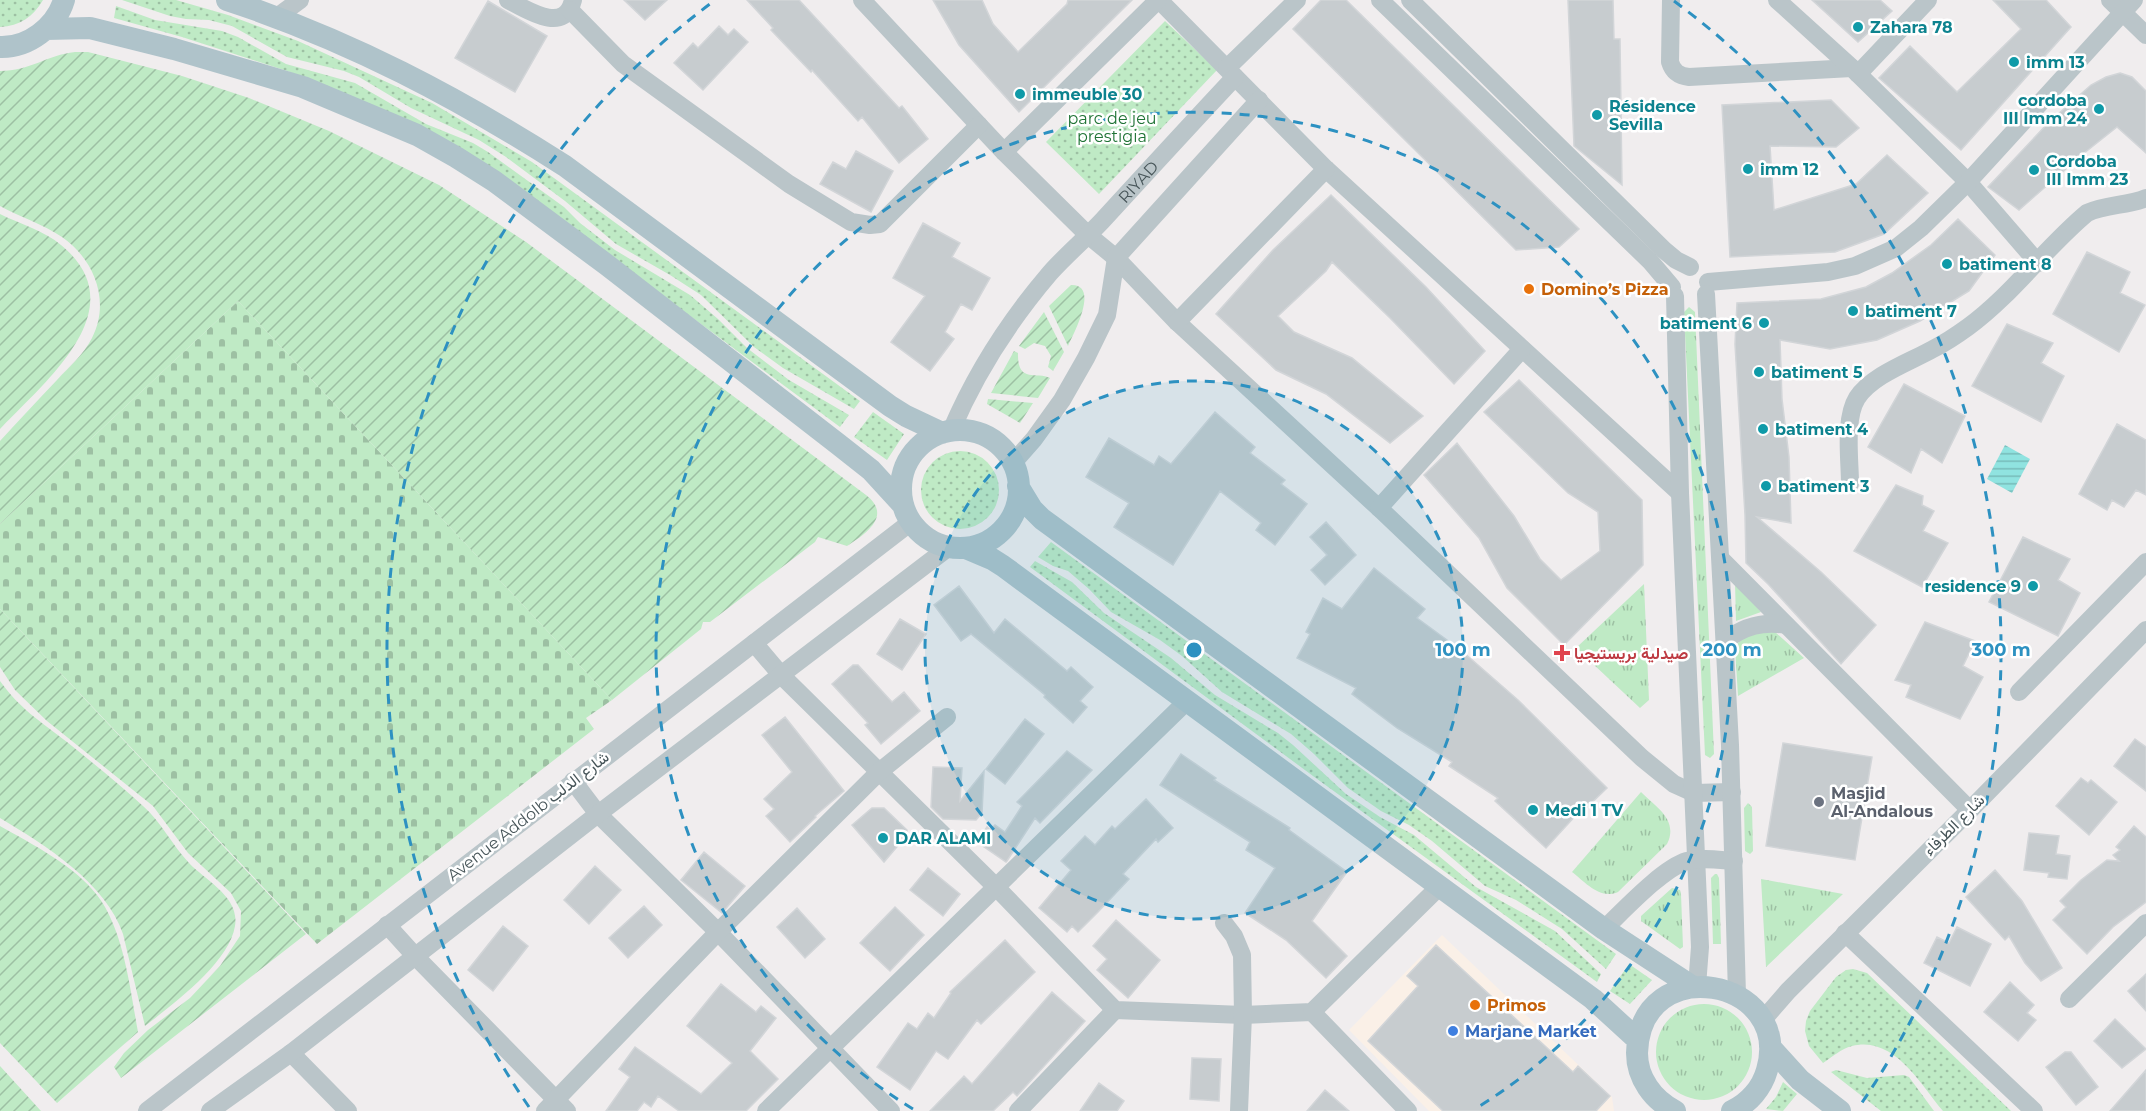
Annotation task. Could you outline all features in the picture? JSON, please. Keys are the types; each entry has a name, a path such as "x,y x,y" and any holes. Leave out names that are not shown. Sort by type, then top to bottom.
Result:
{"main road":[{"path":"0,47 20,44 34,38 56,18 64,0"},
{"path":"240,2 377,59 454,98 511,132 565,166 890,406 924,425 946,432"},
{"path":"46,29 75,27 103,30 303,87 417,135 494,181 598,258 871,470 928,538 992,559 1003,566 1593,999 1638,1040"},
{"path":"907,514 903,475 917,449 928,439 946,432 966,430 987,437 1004,451 1012,464 1018,486 1032,510 1042,519 1604,929 1695,986"},
{"path":"958,548 988,541 1005,528 1013,515 1018,486"},
{"path":"1667,1109 1652,1093 1642,1077 1637,1059 1638,1040 1646,1017 1662,999 1677,991 1695,986 1725,989 1752,1006 1762,1021 1770,1047 1765,1076 1758,1089 1748,1101 1732,1111"},
{"path":"1770,1047 1800,1080 1840,1111"}],"street":[{"path":"277,17 300,0"},
{"path":"508,0 532,12 551,18 564,16 571,5 623,64 789,184 851,222 880,224 979,124"},
{"path":"862,0 1004,152 1088,236 1116,258 1177,322 1379,508 1642,758 1674,784 1694,793 1732,792"},
{"path":"1004,152 1159,0 1326,169 1680,493"},
{"name":"RIYAD","path":"1088,236 1297,0"},
{"path":"1380,0 1650,261 1673,292 1687,304 1695,303 1707,288 1828,272 1855,266 1896,248 1921,228 1968,182 2122,4 2146,34"},
{"path":"1410,0 1664,250 1676,260 1702,271 1707,288 1725,641 1732,792 1737,995"},
{"path":"1671,0 1670,62 1672,69 1682,76 1704,77 1855,71 1928,0"},
{"path":"1777,0 1855,71 1968,182 2038,263"},
{"path":"1012,464 1034,439 1062,400 1086,358 1107,315 1116,258 1259,100"},
{"path":"1177,322 1326,169"},
{"path":"1850,484 1850,422 1855,401 1866,387 1968,327 2000,300 2087,213 2098,208 2146,198"},
{"path":"946,432 991,351 1020,310 1052,271 1088,236"},
{"path":"1690,267 1674,275 1673,292 1700,947 1695,986"},
{"path":"1379,508 1522,349"},
{"name":"Avenue Addolb شارع الدلب","path":"147,1111 754,643 907,514"},
{"path":"210,1111 291,1053 598,814 958,548"},
{"path":"1720,559 1970,810"},
{"path":"2019,692 2146,562"},
{"path":"1725,641 1736,633 1760,624 1786,625"},
{"name":"شارع الطرفاء","path":"1762,1021 1845,933 2145,634"},
{"path":"754,643 782,676 995,886 1115,1010 1243,1015 1312,1012 1439,887"},
{"path":"766,1111 1186,702"},
{"path":"387,925 556,1107 718,932 879,772 947,717"},
{"path":"573,781 598,814 718,932 891,1111"},
{"path":"1604,929 1673,868 1697,859 1734,861"},
{"path":"1224,923 1234,936 1242,955 1243,1015 1239,1111"},
{"path":"2068,999 2146,923"},
{"path":"1845,933 2034,1111"},
{"path":"1018,1111 1115,1010"},
{"path":"1312,1012 1408,1111"},
{"path":"291,1053 348,1111"}],"shaded area":[{"name":"Marjane Market","path":"1442,935 1612,1097 1614,1111 1429,1111 1349,1030"}],"green space":[{"path":"0,0 43,0 25,20 14,25 0,27"},
{"path":"122,0 176,0 228,15 298,41 432,103 532,162 860,401 854,409 783,368 754,347 701,295 616,244 565,201 479,140 411,108 359,77 287,57 232,26 209,20 170,16"},
{"path":"116,6 155,20 222,31 238,37 286,64 355,83 426,124 473,143 564,207 580,223 615,250 690,295 747,348 789,380 849,415 840,427 624,267 290,72 114,18"},
{"name":"parc de jeu prestigia","path":"1165,21 1217,70 1099,194 1046,142"},
{"path":"88,52 182,76 249,98 329,131 439,185 526,242 866,495 877,510 877,517 873,524 847,546 818,537 815,542 710,622 703,622 701,629 612,700 238,301 0,524 0,441 85,349 92,338 100,310 96,282 91,269 73,246 47,228 0,206 0,71 30,66 56,56"},
{"path":"0,214 40,232 61,245 82,269 90,294 87,319 76,343 59,367 0,429"},
{"path":"1071,285 1079,287 1084,292 1084,300 1083,310 1068,346 1049,306"},
{"path":"238,301 612,700 586,718 594,729 317,944 0,609 0,524"},
{"path":"1689,307 1695,312 1714,754 1710,758 1705,755 1684,312"},
{"path":"1044,312 1064,352 1053,371 1048,367 1051,356 1045,346 1034,343 1025,349 1019,346"},
{"path":"1014,351 1018,353 1019,363 1024,373 1050,378 1038,398 991,393"},
{"path":"988,399 1033,403 1020,423 987,404"},
{"path":"873,412 904,434 887,460 854,437"},
{"path":"960,451 975,454 988,462 996,475 999,490 996,505 988,518 975,526 960,529 945,526 932,518 924,505 921,490 924,475 932,462 945,454"},
{"path":"1051,542 1616,954 1606,969 1562,929 1516,900 1485,886 1432,841 1409,825 1381,811 1348,788 1291,734 1222,692 1182,656 1160,640 1111,612 1068,571 1053,566 1038,557"},
{"path":"1035,561 1072,582 1104,613 1171,658 1215,695 1278,733 1346,794 1380,817 1414,835 1476,887 1555,931 1601,974 1597,982 1030,567"},
{"path":"1735,583 1761,612 1736,621"},
{"path":"1644,584 1649,700 1640,708 1576,648"},
{"path":"0,609 306,934 121,1078 114,1067 124,1053 148,1030 190,998 220,966 240,936 241,911 231,893 188,853 153,806 47,721 15,690 0,667"},
{"path":"1774,631 1804,658 1738,696 1735,648 1743,635"},
{"path":"0,681 31,714 143,806 189,863 220,890 232,906 235,926 231,940 222,954 198,982 145,1026 123,934 115,915 103,898 72,867 36,840 0,818"},
{"path":"1641,792 1668,821 1670,835 1667,844 1618,892 1605,894 1599,892 1572,872"},
{"path":"1748,803 1752,807 1753,851 1750,854 1745,851 1744,808"},
{"path":"0,826 65,865 88,884 106,909 114,925 129,979 138,1032 57,1103 0,1043"},
{"path":"1715,874 1719,878 1721,944 1713,944 1711,878"},
{"path":"1761,879 1843,894 1766,967"},
{"path":"1672,888 1680,890 1681,894 1683,947 1680,949 1641,921 1641,916"},
{"path":"1629,964 1652,980 1630,1004 1610,991"},
{"path":"1853,969 1867,973 2011,1111 1943,1111 1916,1076 1893,1055 1881,1048 1867,1045 1852,1046 1823,1063 1809,1046 1805,1031 1806,1021 1810,1011 1836,977 1846,970"},
{"path":"1704,1004 1722,1008 1738,1018 1748,1034 1752,1052 1748,1070 1738,1086 1722,1096 1704,1100 1686,1096 1670,1086 1660,1070 1656,1052 1660,1034 1670,1018 1686,1008"},
{"path":"0,1066 41,1111 0,1111"},
{"path":"1836,1070 1867,1078 1904,1075 1909,1077 1934,1111 1881,1111 1831,1072"},
{"path":"1783,1082 1797,1094 1783,1111 1766,1109 1776,1097"}],"water":[{"path":"2005,445 2030,459 2012,493 1987,479"}],"building":[{"path":"624,0 667,0 645,20"},
{"path":"747,0 799,0 899,108 902,106 928,139 899,163 862,117 858,121 812,70 811,72 771,30 773,28"},
{"path":"933,0 982,0 993,24 1018,52 1067,4 1068,0 1132,0 1019,112 959,45"},
{"path":"1321,0 1346,0 1579,229 1559,247 1516,250 1293,29"},
{"path":"1568,0 1613,0 1614,39 1620,39 1622,185 1574,146"},
{"name":"Zahara 78","path":"1812,0 1880,0 1892,11 1858,42"},
{"name":"imm 13","path":"1993,0 2046,0 2071,27 1961,150 1879,78 1910,46 1957,92 2021,29"},
{"path":"488,1 547,36 515,92 455,58"},
{"path":"719,26 728,35 734,29 748,42 703,90 674,63 693,43 698,48"},
{"path":"2120,73 2132,77 2146,91 2146,153 2117,127 2019,210 1988,187 2049,122 2091,85"},
{"name":"imm 12","path":"1831,100 1859,128 1836,147 1770,146 1774,210 1856,184 1887,155 1928,193 1884,234 1835,252 1730,257 1722,105"},
{"path":"856,151 893,171 871,212 820,184 833,162 846,169"},
{"path":"1331,195 1426,287 1485,351 1454,384 1332,262 1326,271 1278,316 1294,332 1352,358 1423,416 1390,443 1326,394 1276,370 1216,314 1273,250"},
{"path":"1958,219 1995,255 1969,291 1920,321 1877,340 1830,349 1780,340 1782,399 1789,457 1791,523 1757,517 1821,572 1876,625 1841,664 1746,563 1735,344 1737,303 1821,299 1866,287 1892,273 1931,245"},
{"path":"923,223 960,243 952,257 990,278 972,310 961,304 945,332 954,339 930,371 891,342 925,296 893,278"},
{"path":"2087,252 2130,272 2120,293 2145,305 2119,352 2053,314"},
{"path":"2007,324 2053,343 2041,363 2064,376 2041,422 1972,386"},
{"path":"1519,380 1642,500 1643,565 1564,645 1507,588 1479,538 1424,475 1457,443 1514,516 1540,559 1561,580 1600,551 1598,512 1568,493 1484,412"},
{"path":"1904,384 1965,416 1942,463 1921,449 1911,473 1868,447"},
{"path":"1215,412 1255,447 1250,453 1285,480 1281,484 1307,504 1275,545 1256,530 1261,523 1220,491 1173,565 1114,527 1129,503 1086,477 1109,438 1154,465 1159,456 1171,464"},
{"path":"2117,424 2146,440 2146,495 2136,490 2124,507 2112,500 2107,510 2079,494"},
{"name":"residence 9","path":"1896,485 1923,496 1922,505 1934,511 1923,531 1948,543 1922,587 1854,551"},
{"path":"1326,522 1356,555 1325,585 1311,570 1327,555 1310,537"},
{"name":"residence 9","path":"2023,537 2070,559 2058,580 2080,593 2058,636 1989,602"},
{"path":"1374,568 1425,609 1417,618 1462,651 1518,700 1607,788 1579,815 1578,813 1546,848 1495,801 1498,798 1449,766 1452,762 1397,728 1352,694 1356,688 1297,658 1310,634 1306,632 1323,598 1342,609"},
{"path":"959,586 994,633 1005,619 1067,671 1071,667 1093,687 1080,701 1087,707 1073,723 1044,697 1045,695 971,634 961,641 934,605"},
{"path":"900,619 926,634 902,670 877,654"},
{"name":"residence 9","path":"1925,622 1975,641 1963,666 1983,677 1960,719 1906,697 1911,685 1895,680"},
{"path":"853,665 858,665 892,702 904,692 920,711 881,744 865,725 868,723 832,684"},
{"path":"785,717 844,791 790,842 766,816 774,809 764,799 792,772 762,735"},
{"path":"1025,719 1044,734 1005,784 986,769"},
{"path":"2135,739 2146,747 2146,791 2114,766"},
{"name":"Masjid Al-Andalous","path":"1783,743 1872,757 1855,860 1766,846"},
{"path":"1067,751 1092,770 1040,823 1035,818 1007,861 977,842 987,827 990,830 995,825 1005,832 1022,806 1017,802"},
{"path":"1181,754 1216,778 1214,780 1290,828 1289,830 1347,872 1312,921 1347,956 1326,978 1286,940 1245,913 1275,868 1246,850 1250,842 1160,785"},
{"path":"933,767 962,768 960,801 984,771 982,813 976,820 943,819 931,807"},
{"path":"2081,778 2088,783 2091,780 2117,802 2089,835 2056,806"},
{"path":"1146,799 1173,828 1158,842 1156,839 1123,874 1129,879 1078,932 1072,926 1067,932 1039,908 1071,870 1061,861 1085,836 1095,845 1112,826 1115,829"},
{"name":"DAR ALAMI","path":"872,808 884,808 907,830 907,835 884,862 852,825"},
{"path":"2134,826 2146,837 2146,902 2113,927 2087,954 2053,920 2066,907 2060,901 2081,880 2107,860 2119,861 2113,855 2120,850 2116,847"},
{"path":"2029,833 2059,836 2056,854 2070,856 2067,879 2048,877 2049,873 2024,870"},
{"path":"704,852 745,886 722,913 681,880"},
{"path":"595,866 621,890 589,924 564,900"},
{"path":"928,868 960,894 943,916 910,890"},
{"path":"1995,870 2022,901 2062,968 2041,981 2025,963 2009,936 2005,940 1966,897"},
{"path":"644,906 662,925 628,958 609,938"},
{"path":"895,907 924,935 890,971 860,943"},
{"path":"797,908 825,939 805,958 777,927"},
{"path":"1116,920 1160,960 1128,998 1097,970 1107,959 1093,946"},
{"path":"503,926 528,946 493,991 468,970"},
{"path":"1957,927 1991,944 1970,986 1924,963 1937,937 1949,943"},
{"path":"1005,940 1035,972 981,1024 977,1020 948,1059 936,1051 910,1090 877,1067 908,1023 917,1029 928,1013 934,1018 950,992"},
{"name":"Marjane Market","path":"1436,945 1573,1072 1578,1066 1610,1096 1596,1111 1443,1111 1368,1041 1418,986 1407,976"},
{"path":"2146,974 2146,1011 2128,991"},
{"path":"2010,982 2034,1005 2027,1013 2036,1020 2018,1041 1984,1012"},
{"path":"721,984 756,1012 761,1006 776,1018 750,1051 778,1079 746,1111 679,1111 658,1096 651,1107 644,1102 637,1111 606,1111 630,1077 619,1069 635,1047 701,1094 732,1063 687,1026"},
{"path":"1052,992 1085,1021 1017,1096 1013,1092 993,1111 930,1111 964,1076 972,1084"},
{"path":"2115,1019 2146,1049 2122,1068 2094,1041"},
{"path":"2065,1052 2071,1052 2098,1087 2076,1105 2046,1067"},
{"path":"1192,1058 1221,1059 1219,1101 1190,1099"},
{"path":"2146,1070 2146,1111 2110,1111"},
{"path":"1099,1083 1124,1101 1117,1111 1080,1111"},
{"path":"1325,1090 1349,1111 1307,1111"}],"place":[{"name":"Zahara 78","path":"1858,27"},
{"name":"imm 13","path":"2014,62"},
{"name":"immeuble 30","path":"1020,94"},
{"name":"cordoba III Imm 24","path":"2099,109"},
{"name":"Résidence Sevilla","path":"1597,115"},
{"name":"imm 12","path":"1748,169"},
{"name":"Cordoba III Imm 23","path":"2034,170"},
{"name":"batiment 8","path":"1947,264"},
{"name":"Domino’s Pizza","path":"1529,289"},
{"name":"batiment 7","path":"1853,311"},
{"name":"batiment 6","path":"1764,323"},
{"name":"batiment 5","path":"1759,372"},
{"name":"batiment 4","path":"1763,429"},
{"name":"batiment 3","path":"1766,486"},
{"name":"residence 9","path":"2033,586"},
{"name":"صيدلية بريستيجيا","path":"1562,653"},
{"name":"Masjid Al-Andalous","path":"1819,802"},
{"name":"Medi 1 TV","path":"1533,810"},
{"name":"DAR ALAMI","path":"883,838"},
{"name":"Primos","path":"1475,1005"},
{"name":"Marjane Market","path":"1453,1031"}]}
